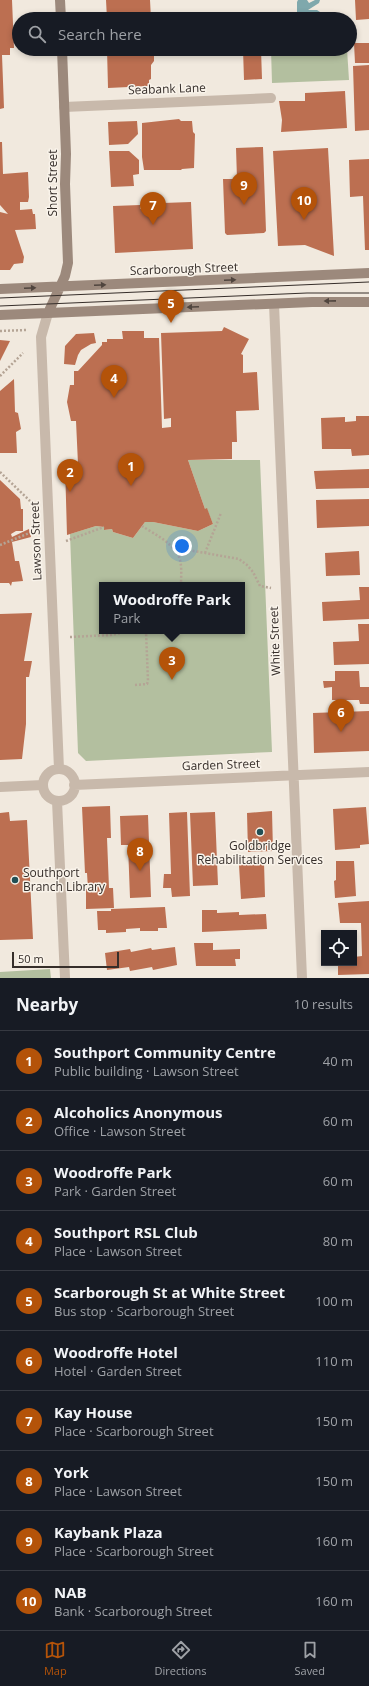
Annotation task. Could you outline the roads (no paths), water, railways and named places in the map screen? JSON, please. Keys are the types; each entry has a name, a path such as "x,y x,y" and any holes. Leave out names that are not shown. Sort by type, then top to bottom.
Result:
{"main road":[{"path":"60,0 61,12"},
{"name":"Short Street","path":"48,313 61,287 68,263 62,56"},
{"name":"Scarborough Street","path":"0,289 369,273"},
{"path":"0,315 332,301 369,302"}],"street":[{"name":"Seabank Lane","path":"64,107 271,98"},
{"name":"White Street","path":"274,304 302,978"},
{"name":"Lawson Street","path":"48,313 41,337 59,769"},
{"path":"59,769 71,776 74,785 71,795 67,799 57,801 52,800 45,794 43,785 46,776 54,770 59,769"},
{"name":"Garden Street","path":"74,785 369,772"},
{"path":"0,787 43,785"},
{"path":"57,801 65,978"}],"water":[{"path":"298,0 307,0 309,3 315,0 320,0 319,3 308,10 317,10 320,12 297,12"}],"tram line":[{"path":"0,298 369,282"},
{"path":"0,306 307,293 369,293"}],"place":[{"name":"Kaybank Plaza","path":"244,205"},
{"name":"NAB","path":"304,220"},
{"name":"Kay House","path":"153,225"},
{"name":"Scarborough St at White Street","path":"171,323"},
{"name":"Southport RSL Club","path":"114,398"},
{"name":"Southport Community Centre","path":"131,486"},
{"name":"Alcoholics Anonymous","path":"70,492"},
{"name":"Woodroffe Park","path":"172,680"},
{"name":"Woodroffe Hotel","path":"341,732"},
{"name":"Goldbridge Rehabilitation Services","path":"260,832"},
{"name":"York","path":"140,871"},
{"name":"Southport Branch Library","path":"15,880"}]}
